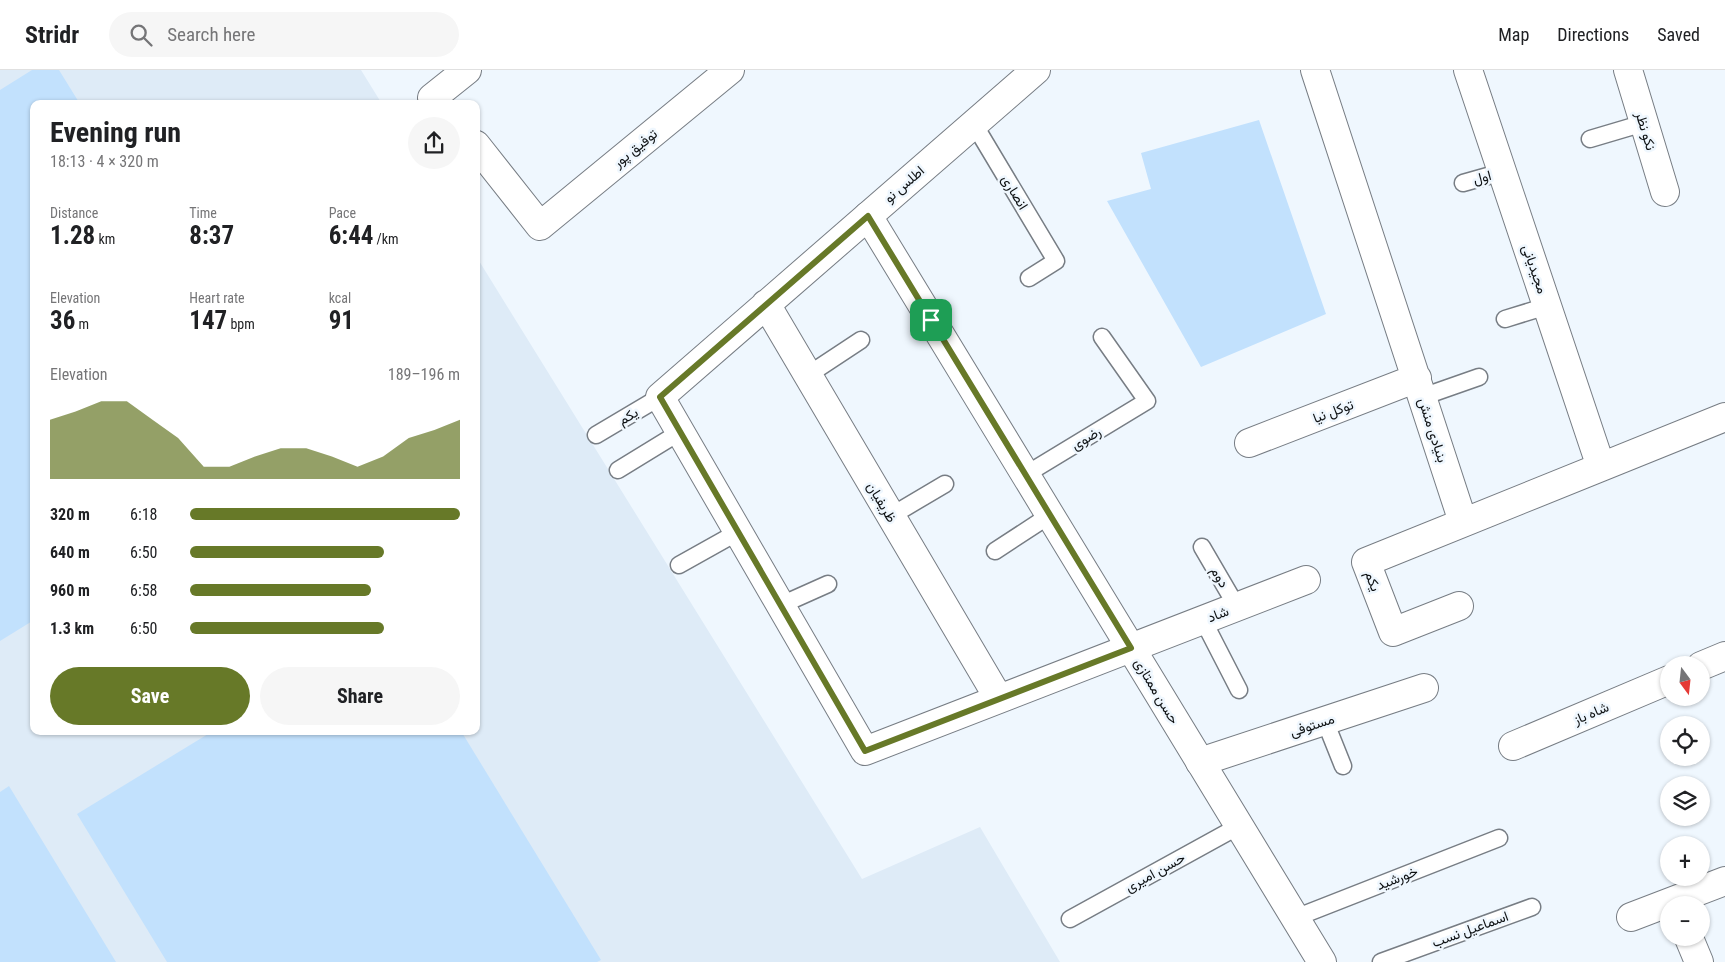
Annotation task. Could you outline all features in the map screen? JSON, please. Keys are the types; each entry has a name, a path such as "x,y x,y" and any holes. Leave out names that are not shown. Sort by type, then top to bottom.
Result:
{"street":[{"path":"432,98 468,70"},
{"name":"توفیق پور","path":"480,149 540,226 730,70"},
{"name":"اطلس نو","path":"660,397 1036,70"},
{"name":"بنیادی منش","path":"1315,70 1464,522"},
{"name":"مجیدیانی","path":"1468,70 1601,467"},
{"name":"نکو نظر","path":"1628,70 1665,192"},
{"name":"حسن ممتازی","path":"868,216 1295,918 1315,960"},
{"name":"ظریفیان","path":"766,304 999,699"},
{"name":"توکل نیا","path":"1249,443 1420,387"},
{"path":"660,397 781,605"},
{"path":"1464,522 1725,417"},
{"name":"یکم","path":"1459,606 1392,632 1366,562 1464,522"},
{"name":"شاد","path":"781,605 865,751 1306,580"},
{"path":"1710,662 1725,656"},
{"name":"شاه باز","path":"1513,746 1660,684"},
{"name":"مستوفی","path":"1200,762 1424,688"},
{"path":"1691,896 1725,881"},
{"path":"1632,917 1660,908"},
{"path":"1693,946 1700,962"}],"lane":[{"path":"1590,138 1644,123"},
{"name":"انصاری","path":"974,124 1056,261 1029,278"},
{"name":"اول","path":"1463,183 1502,172"},
{"path":"1506,319 1547,306"},
{"name":"رضوی","path":"1025,475 1147,401 1102,336"},
{"path":"808,375 860,340"},
{"path":"1420,387 1478,377"},
{"name":"یکم","path":"596,435 660,397"},
{"path":"618,470 680,432"},
{"path":"891,516 945,484"},
{"path":"995,550 1050,515"},
{"path":"679,565 738,532"},
{"name":"دوم","path":"1202,547 1237,607"},
{"path":"781,605 828,584"},
{"path":"1203,620 1238,690"},
{"path":"1325,721 1343,766"},
{"name":"حسن امیری","path":"1070,919 1239,826"},
{"name":"خورشید","path":"1295,918 1499,838"},
{"name":"اسماعیل نسب","path":"1381,962 1532,907"}],"shaded area":[{"path":"0,70 361,70 380,100 30,100 30,735 480,735 480,262 862,879 980,827 1060,962 0,962"}],"building":[{"path":"32,70 59,70 78,100 30,100 30,622 0,641 0,90"},
{"path":"1259,120 1326,314 1201,367 1107,201 1151,189 1141,153"},
{"path":"206,735 463,735 601,960 597,962 167,962 77,814"},
{"path":"9,786 116,962 0,962 0,792"}],"route":[{"path":"868,216 931,320 1131,648 865,751 660,397 868,216"}]}
